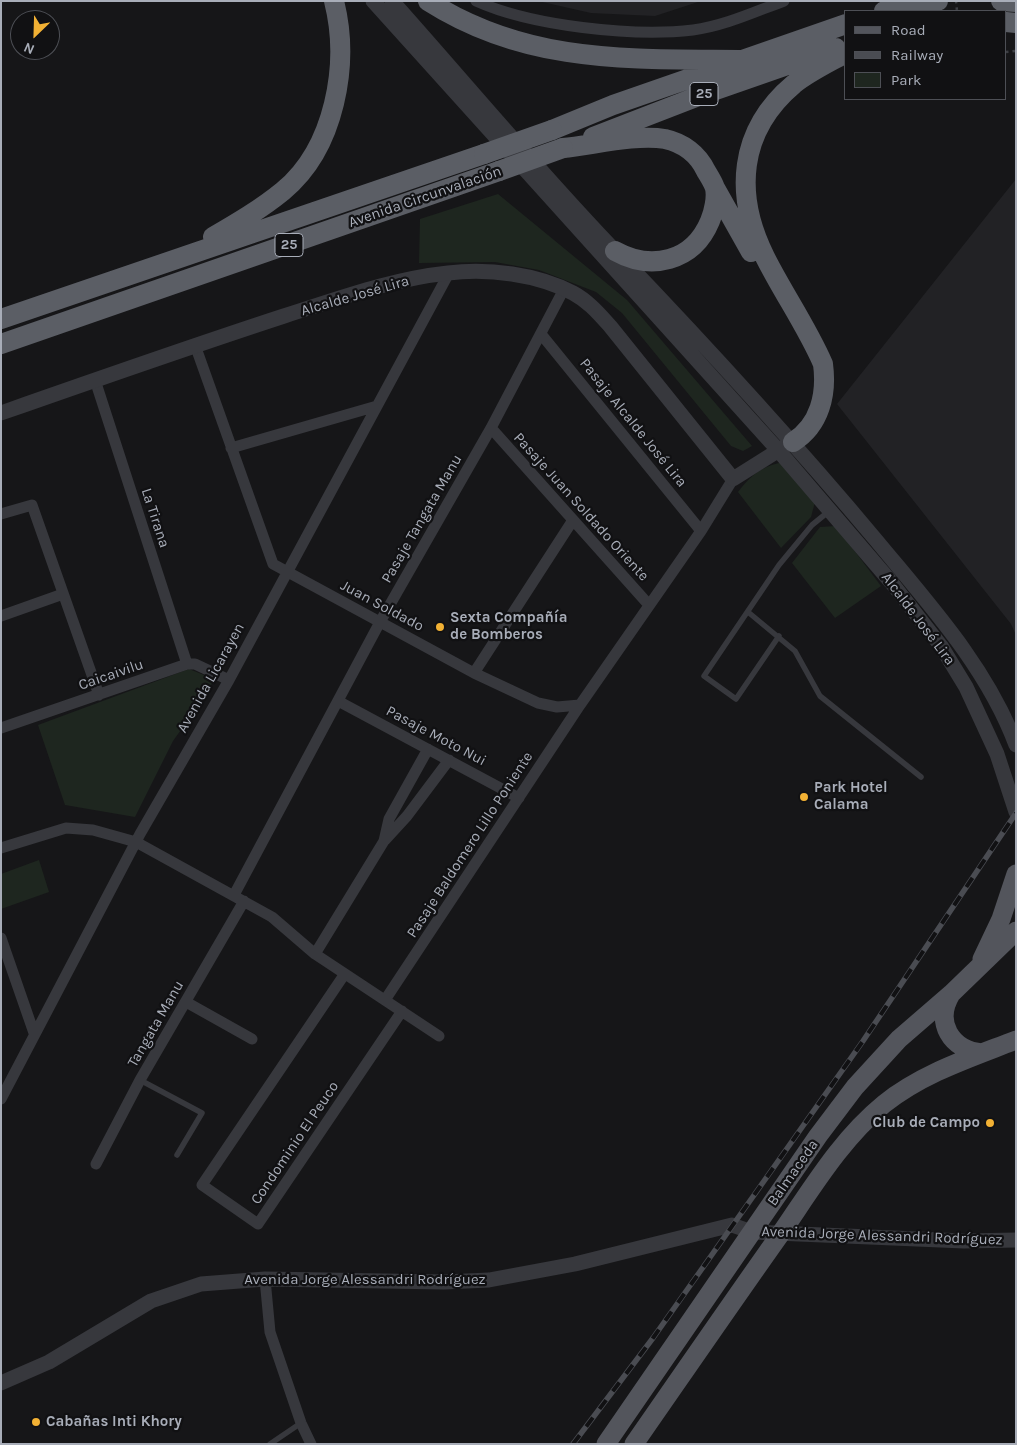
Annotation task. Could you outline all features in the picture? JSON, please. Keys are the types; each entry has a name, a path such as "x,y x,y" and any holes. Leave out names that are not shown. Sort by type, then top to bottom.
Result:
{"highway":[{"path":"178,258 250,216 284,190 316,148 330,116 339,82 341,47 334,1"},
{"path":"428,1 479,28 512,40 555,51 608,58 740,60"},
{"path":"889,10 938,1"},
{"path":"1001,1 1016,2"},
{"name":"Avenida Circunvalación","path":"1,319 484,154 552,130 613,105 844,25"},
{"name":"Avenida Circunvalación","path":"1,344 500,171 704,94 844,45"},
{"path":"786,446 809,428 820,408 825,386 823,364 755,235 746,206 745,174 749,152 757,130 773,104 796,82 844,54"},
{"path":"563,148 627,140 666,139 685,147 699,158 763,272 811,370 814,392 810,413 803,429 786,446"},
{"path":"615,251 632,260 654,262 666,260 686,251 708,227 714,207 715,188"}],"main road":[{"path":"978,967 1001,919 1016,874"},
{"name":"Balmaceda","path":"606,1444 752,1232 856,1087 900,1039 951,994 1016,931"},
{"path":"951,994 944,1010 944,1019 949,1035 967,1050 982,1053"},
{"name":"Balmaceda","path":"634,1444 837,1153 867,1119 890,1100 921,1079 954,1063 1016,1040"}],"street":[{"name":"Alcalde José Lira","path":"373,1 786,446 830,510 897,589 954,666 988,732 1016,812"},
{"name":"Alcalde José Lira","path":"392,1 615,251 962,647 991,692 1016,745"},
{"path":"476,1 503,13 639,33 692,30 716,25 784,1"},
{"name":"Alcalde José Lira","path":"1,413 195,345 373,288 449,273 515,275 564,289 588,303 734,479"},
{"name":"Avenida Licarayen","path":"1,1099 136,842 229,680 449,273"},
{"name":"Pasaje Tangata Manu","path":"234,895 380,622 491,428 564,289"},
{"name":"Pasaje Alcalde José Lira","path":"541,334 701,531"},
{"name":"Juan Soldado","path":"195,345 273,564 474,673 538,703 558,707 580,706"},
{"name":"La Tirana","path":"95,380 187,664"},
{"path":"232,448 377,406"},
{"name":"Pasaje Juan Soldado Oriente","path":"491,428 649,605"},
{"path":"580,706 701,531 734,479 786,446"},
{"path":"1,514 32,504 99,695"},
{"path":"474,673 573,520"},
{"path":"1,616 63,594"},
{"path":"187,664 195,664 229,680"},
{"name":"Caicaivilu","path":"1,728 187,664"},
{"name":"Pasaje Moto Nui","path":"338,701 519,798"},
{"name":"Pasaje Baldomero Lillo Poniente","path":"385,1000 580,706"},
{"path":"384,841 389,819 428,749"},
{"path":"315,954 384,841 407,816 449,760"},
{"path":"1,848 66,828 93,830 136,842 272,917 315,954 347,971 385,1000 439,1036"},
{"name":"Tangata Manu","path":"96,1164 140,1080 244,901"},
{"path":"1,938 34,1033"},
{"name":"Condominio El Peuco","path":"347,971 202,1185 258,1224 402,1011"},
{"path":"186,1002 252,1039"},
{"name":"Avenida Jorge Alessandri Rodríguez","path":"1,1383 49,1362 151,1301 201,1284 265,1279 444,1282 489,1280 575,1264 732,1225 752,1232 964,1241 1016,1240"},
{"path":"265,1279 270,1332 310,1444"}],"lane":[{"path":"779,636 736,699 704,676 785,558 812,525 830,510"},
{"path":"748,612 796,651 820,696 921,778"},
{"path":"140,1080 202,1112 176,1155"},
{"path":"270,1444 301,1423"}],"shaded area":[{"path":"538,1 701,1 655,16 591,13"},
{"path":"1016,179 1016,635 1011,624 837,404"}],"green space":[{"path":"498,194 627,300 752,446 743,451 731,446 622,313 596,292 539,270 495,262 419,263 420,219"},
{"path":"783,462 815,502 811,517 781,548 738,492 758,472"},
{"path":"836,526 881,586 835,618 792,563 820,527"},
{"path":"189,669 204,675 212,683 206,695 173,741 135,817 65,805 38,725"},
{"path":"39,860 49,892 1,909 1,874"}],"railway":[{"path":"573,1444 653,1338 863,1041 1016,813"}],"place":[{"name":"Sexta Compañía de Bomberos","path":"440,627"},
{"name":"Park Hotel Calama","path":"804,797"},
{"name":"Club de Campo","path":"990,1123"},
{"name":"Cabañas Inti Khory","path":"36,1422"}]}
